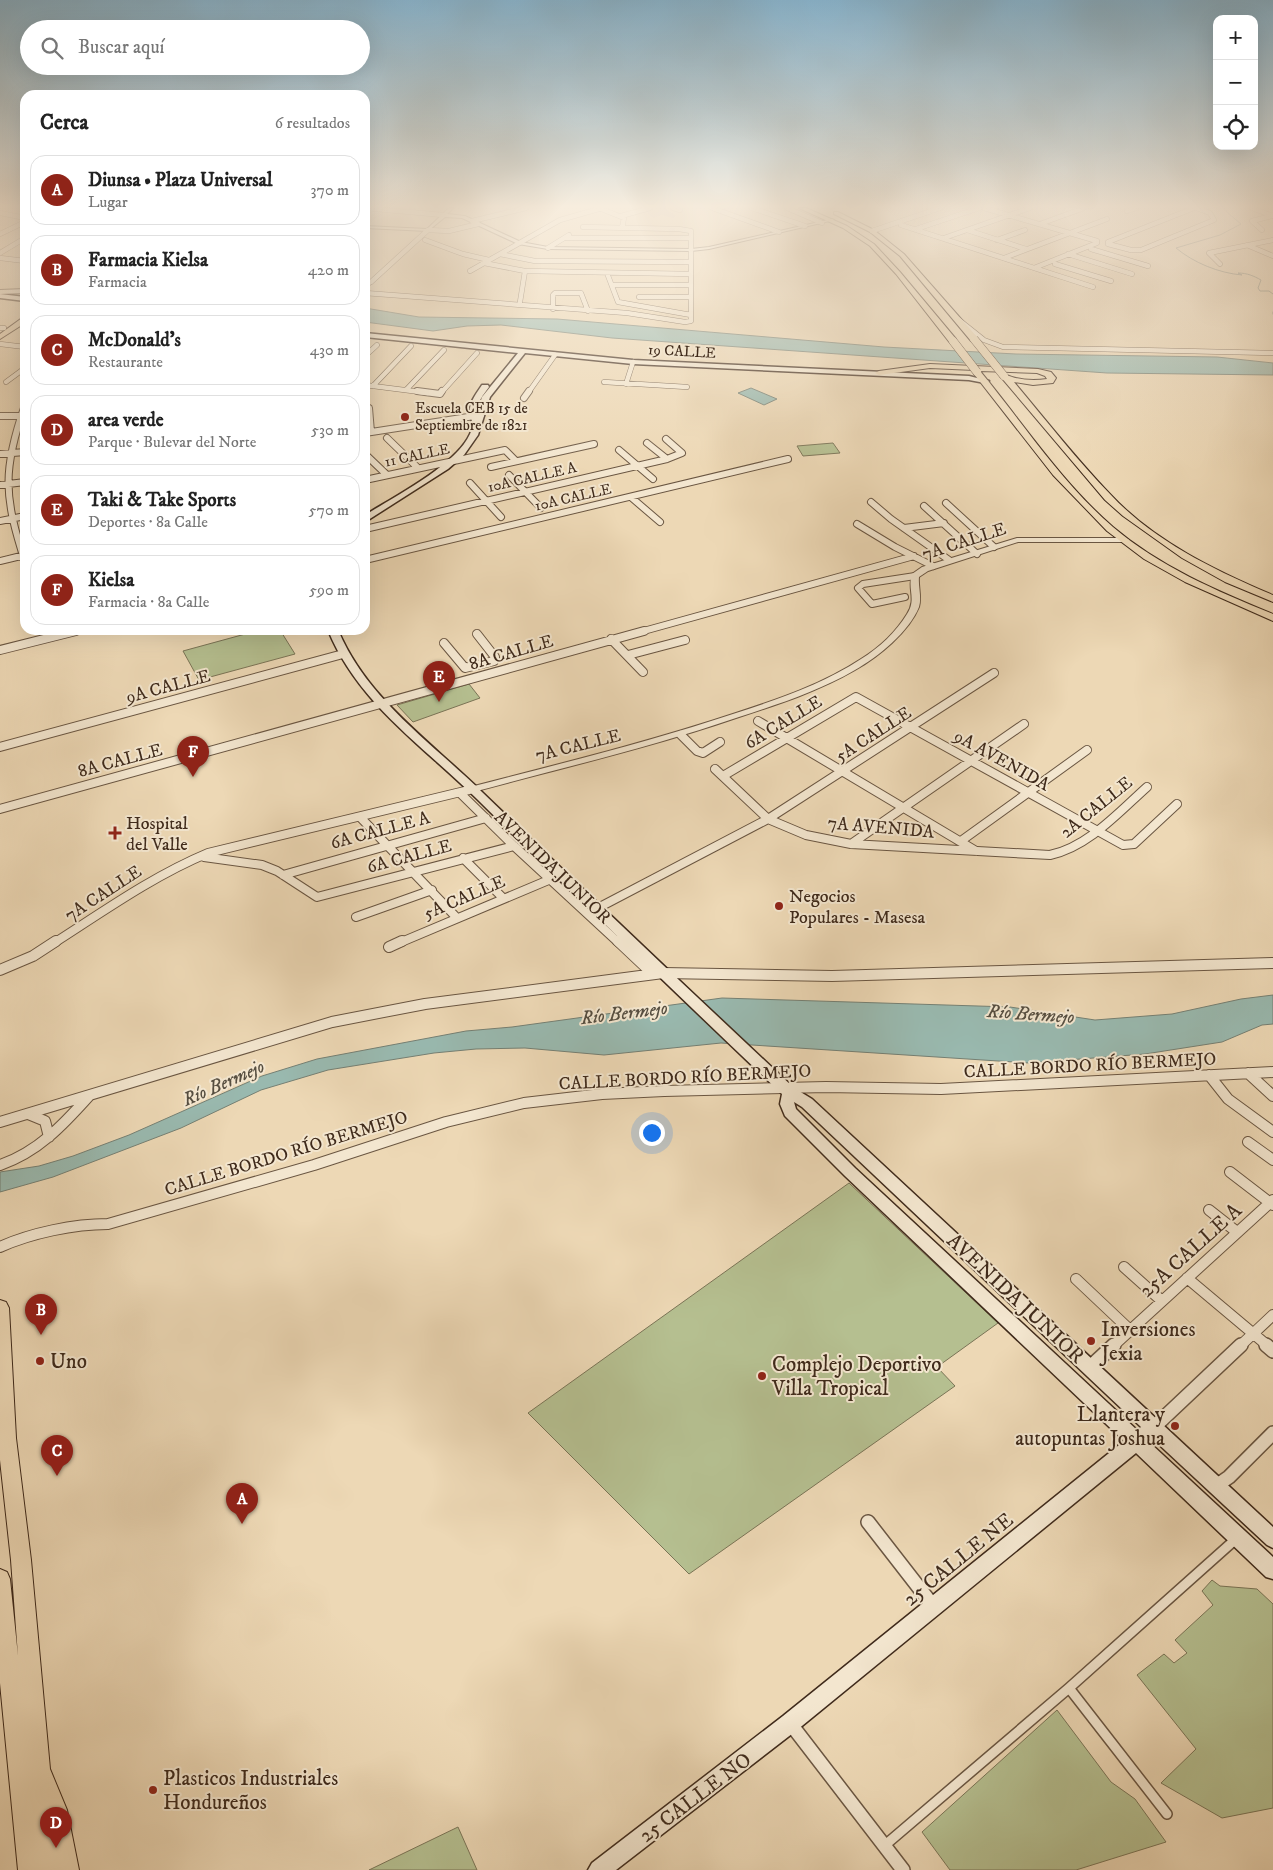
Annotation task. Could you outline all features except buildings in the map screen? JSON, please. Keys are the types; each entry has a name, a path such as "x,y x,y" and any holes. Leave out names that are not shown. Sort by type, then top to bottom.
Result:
{"main road":[{"path":"915,295 953,341 977,376 1072,490 1092,511 1126,540 1161,564 1198,585 1273,618"},
{"path":"936,295 1108,498 1127,517 1157,539 1197,563 1273,599"},
{"path":"0,296 20,299"},
{"path":"1,329 20,317"},
{"path":"0,337 20,323"},
{"name":"19 CALLE","path":"370,336 633,362 977,376"},
{"path":"370,516 455,460 471,442 486,397 518,351"},
{"path":"478,424 472,416 474,403 518,351"},
{"path":"879,373 937,366 1035,371 1048,374 1052,378 1047,382 1029,382 1004,376"},
{"path":"1018,392 1019,385 1029,382"},
{"name":"AVENIDA JUNIOR","path":"335,635 344,654 380,704 473,789 662,976 784,1087 807,1103 1273,1539"},
{"name":"AVENIDA JUNIOR","path":"784,1087 787,1104 796,1120 1273,1570"},
{"path":"0,1308 7,1438 21,1560 37,1763 34,1869"},
{"name":"25 CALLE NE","path":"790,1723 1153,1428"},
{"path":"0,1579 34,1869"},
{"name":"25 CALLE NO","path":"599,1870 790,1723"},
{"path":"37,1763 56,1810 68,1870"}],"street":[{"path":"393,295 626,313 685,322 691,321 689,297 639,297"},
{"path":"520,295 520,302"},
{"path":"553,295 553,308"},
{"path":"581,295 588,311"},
{"path":"616,295 618,302 691,315"},
{"path":"954,317 984,340 1003,347 1273,353"},
{"path":"0,344 20,346"},
{"path":"370,351 377,345"},
{"path":"373,386 411,346"},
{"path":"406,390 444,350"},
{"path":"1226,352 1273,359"},
{"path":"370,386 442,393 477,353"},
{"path":"524,398 555,355"},
{"path":"626,384 633,362"},
{"path":"6,382 20,372"},
{"path":"604,382 687,387"},
{"path":"370,432 481,415"},
{"path":"0,416 20,416"},
{"path":"20,420 2,454 1,485 9,519 20,548"},
{"path":"387,438 418,468"},
{"path":"647,443 667,459 680,455 682,452 666,439"},
{"path":"491,466 594,444"},
{"path":"619,450 639,465 653,480"},
{"name":"11 CALLE","path":"370,479 502,451 513,462"},
{"path":"2,454 20,452"},
{"path":"370,459 387,475"},
{"name":"10A CALLE A","path":"370,528 667,459"},
{"name":"10A CALLE","path":"370,559 632,498 788,459"},
{"path":"510,475 541,508"},
{"path":"1,485 20,483"},
{"path":"470,483 501,518"},
{"path":"632,498 660,522"},
{"path":"871,502 947,558"},
{"path":"946,503 993,545"},
{"path":"924,506 975,552"},
{"path":"0,521 20,517"},
{"path":"904,528 944,523"},
{"path":"857,524 933,566"},
{"name":"7A CALLE","path":"0,970 33,956 156,878 199,857 460,793 682,735 805,690 864,661 885,645 915,608 917,598 915,576 947,558 1017,540 1126,540"},
{"name":"8A CALLE","path":"0,809 914,556"},
{"path":"0,561 20,558"},
{"path":"905,597 872,604 858,588 863,584 915,576"},
{"path":"444,643 462,667 475,667 490,663 496,659 477,634"},
{"path":"0,650 44,635"},
{"path":"612,639 644,672"},
{"path":"628,655 685,640"},
{"name":"9A CALLE","path":"0,747 344,654"},
{"path":"475,667 481,676"},
{"name":"5A CALLE","path":"596,909 768,819 844,772 994,673"},
{"name":"6A CALLE","path":"723,776 853,698 860,698"},
{"name":"9A AVENIDA","path":"860,698 1123,845 1130,846"},
{"path":"758,721 961,841 976,852"},
{"path":"851,844 1024,724"},
{"path":"682,735 697,751 702,753 720,742"},
{"path":"961,841 1086,750"},
{"name":"7A AVENIDA","path":"716,769 768,819 806,836 851,844 976,852"},
{"name":"2A CALLE","path":"976,852 1058,855 1073,848 1147,787"},
{"path":"460,793 514,846 662,976"},
{"path":"1130,846 1177,804"},
{"path":"360,817 457,918"},
{"name":"6A CALLE A","path":"283,875 486,818"},
{"name":"6A CALLE","path":"313,896 323,897 413,871 514,846"},
{"path":"199,857 262,865 283,875 313,896"},
{"path":"463,858 503,898"},
{"name":"5A CALLE","path":"389,947 552,879"},
{"path":"356,918 432,890"},
{"path":"0,1122 332,1022 425,1004 662,976 832,976 1273,963"},
{"name":"CALLE BORDO RÍO BERMEJO","path":"0,1247 23,1237 95,1224 108,1224 314,1165 446,1122 524,1103 602,1094 784,1087 941,1089 1273,1072"},
{"path":"1248,1073 1273,1096"},
{"path":"1209,1075 1228,1099 1273,1132"},
{"path":"0,1165 30,1153 49,1137 91,1094"},
{"path":"28,1114 45,1121 50,1131 49,1137"},
{"path":"1248,1142 1273,1160"},
{"path":"1230,1172 1272,1202"},
{"name":"25A CALLE A","path":"1089,1368 1272,1202"},
{"path":"1209,1210 1237,1232"},
{"path":"1124,1267 1162,1301"},
{"path":"1187,1278 1273,1351"},
{"path":"1076,1279 1130,1330"},
{"path":"1153,1428 1273,1315"},
{"path":"1216,1486 1229,1477 1273,1433"},
{"path":"868,1522 935,1607"},
{"path":"884,1846 1068,1688 1238,1537"},
{"path":"1068,1688 1167,1814"},
{"path":"790,1723 903,1870"}],"green space":[{"path":"833,443 840,453 803,456 797,446"},
{"path":"242,635 283,635 295,654 199,680 183,651"},
{"path":"469,684 480,698 413,722 397,705"},
{"name":"Complejo Deportivo Villa Tropical","path":"849,1183 998,1323 937,1367 955,1386 689,1574 528,1413"},
{"path":"1212,1580 1220,1586 1257,1589 1273,1604 1273,1808 1222,1818 1161,1783 1196,1749 1137,1675 1164,1654 1174,1663 1187,1653 1175,1640 1213,1605 1202,1591"},
{"path":"1057,1710 1111,1782 1135,1799 1166,1842 1076,1870 950,1870 922,1832"},
{"path":"458,1827 477,1870 369,1870"}],"water":[{"path":"370,309 419,317 557,319 884,347 1016,354 1217,357 1273,363 1273,375 1107,373 612,338 501,325 467,326 433,331 370,323"},
{"path":"751,388 777,399 764,405 738,393"},
{"name":"Río Bermejo","path":"1273,995 1273,1024 1262,1025 1222,1042 1145,1054 1029,1063 721,1043 604,1055 525,1048 476,1049 434,1053 328,1070 261,1090 181,1128 53,1177 0,1192 0,1172 39,1166 73,1156 129,1135 262,1076 317,1059 466,1031 512,1027 722,998 1010,1007 1095,1020 1172,1014 1241,999"}],"place":[{"name":"Escuela CEB 15 de Septiembre de 1821","path":"405,417"},
{"name":"Taki & Take Sports","path":"439,702"},
{"name":"Kielsa","path":"193,777"},
{"name":"Hospital del Valle","path":"115,833"},
{"name":"Negocios Populares - Masesa","path":"779,906"},
{"name":"Farmacia Kielsa","path":"41,1335"},
{"name":"Inversiones Jexia","path":"1091,1341"},
{"name":"Uno","path":"40,1361"},
{"name":"Complejo Deportivo Villa Tropical","path":"762,1376"},
{"name":"Llantera y autopuntas Joshua","path":"1175,1426"},
{"name":"McDonald's","path":"57,1476"},
{"name":"Diunsa • Plaza Universal","path":"242,1524"},
{"name":"Plasticos Industriales Hondureños","path":"153,1790"},
{"name":"area verde","path":"56,1848"}]}
